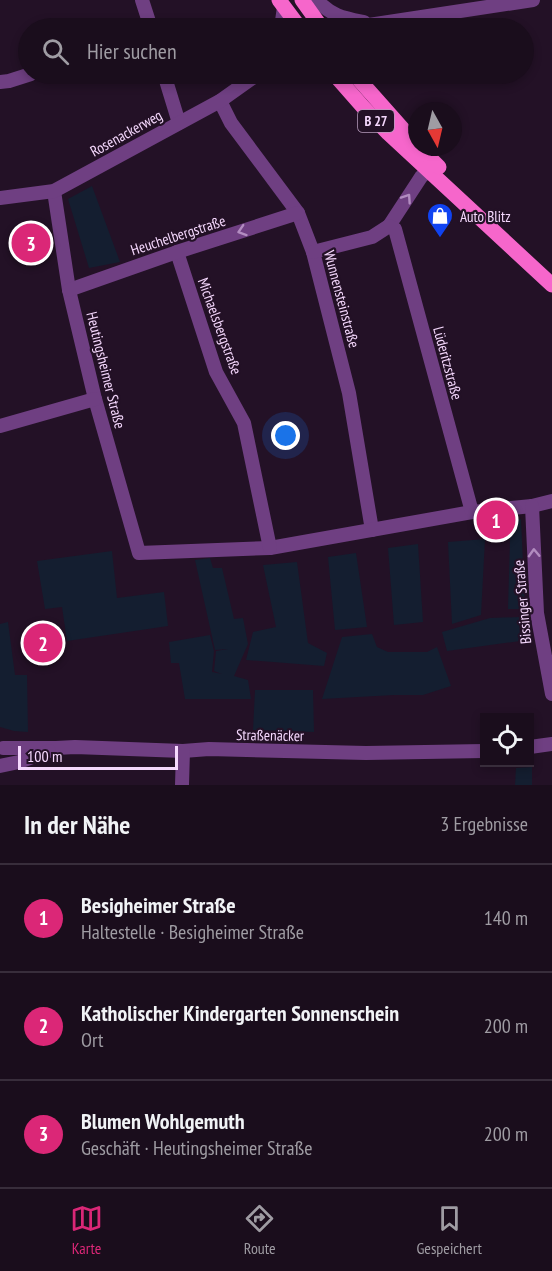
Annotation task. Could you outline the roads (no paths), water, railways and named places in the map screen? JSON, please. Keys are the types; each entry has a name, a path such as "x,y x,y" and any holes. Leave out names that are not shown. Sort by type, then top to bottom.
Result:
{"main road":[{"path":"302,0 315,18"},
{"path":"282,3 293,18"},
{"name":"B 27","path":"343,84 369,114 427,171 552,285"},
{"name":"B 27","path":"363,84 408,135"},
{"name":"B 27","path":"427,156 534,256 552,270"}],"street":[{"path":"142,0 148,18"},
{"path":"317,0 326,10 347,18"},
{"path":"414,18 533,0"},
{"path":"0,82 18,78"},
{"path":"167,84 179,123"},
{"name":"Rosenackerweg","path":"0,198 54,191 220,101 244,84"},
{"name":"Wunnensteinstraße","path":"220,101 231,123 298,213 313,252 349,393 372,530"},
{"path":"313,252 372,237 389,226 427,171"},
{"name":"Heutingsheimer Straße","path":"54,191 69,290 95,399 139,553 270,548"},
{"name":"Heuchelbergstraße","path":"69,290 298,213"},
{"name":"Lüderitzstraße","path":"389,226 395,229 472,512"},
{"name":"Michaelsbergstraße","path":"177,252 216,372 244,423 270,548"},
{"path":"0,426 95,399"},
{"path":"270,548 472,512 532,506 552,501"},
{"name":"Bissinger Straße","path":"532,506 538,625 552,694"},
{"path":"534,746 552,744"},
{"name":"Straßenäcker","path":"0,764 4,757 1,745 183,751 209,749 366,753 480,752"},
{"name":"Straßenäcker","path":"0,764 19,762 56,748"},
{"path":"182,785 183,751"}],"place":[{"name":"Auto Blitz","path":"440,239"},
{"name":"Blumen Wohlgemuth","path":"31,243"},
{"name":"Besigheimer Straße","path":"496,520"},
{"name":"Katholischer Kindergarten Sonnenschein","path":"43,643"}]}
